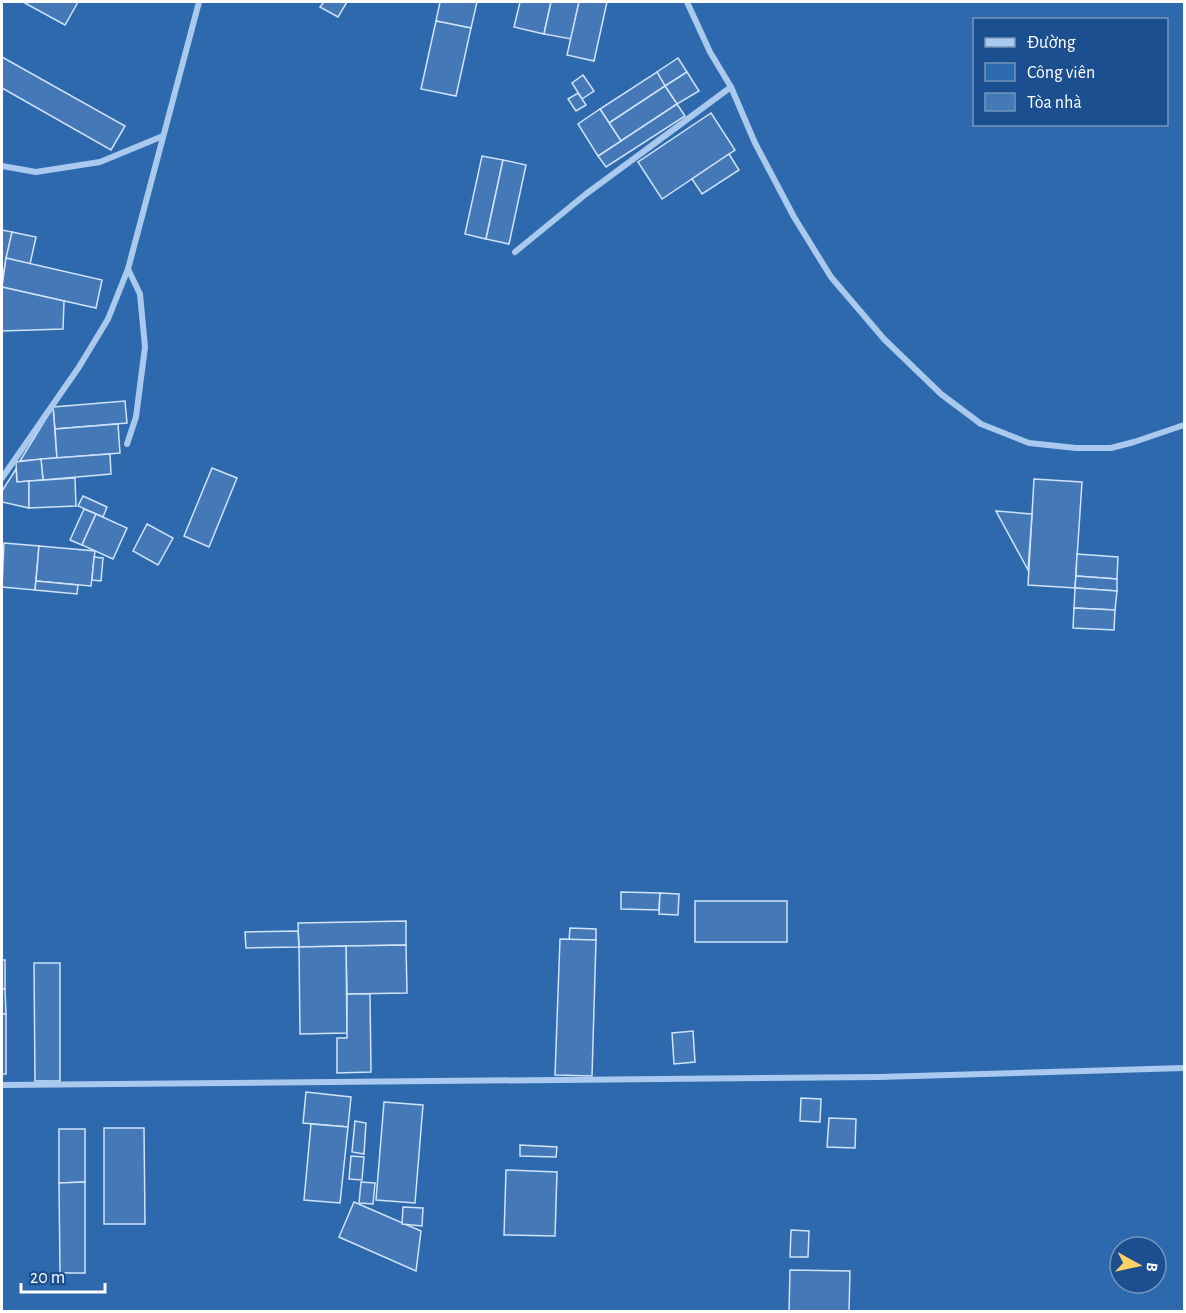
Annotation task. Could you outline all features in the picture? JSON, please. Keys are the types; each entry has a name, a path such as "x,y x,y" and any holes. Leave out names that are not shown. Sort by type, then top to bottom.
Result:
{"street":[{"path":"2,478 79,367 108,320 128,270 199,2"},
{"path":"687,2 710,52 731,87 754,144 794,217 831,277 884,339 941,394 981,424 1029,443 1076,448 1111,448 1185,425"},
{"path":"515,252 586,194 731,87"},
{"path":"2,166 36,172 100,162 163,136"},
{"path":"127,444 136,417 145,347 140,294 128,270"},
{"path":"2,1085 879,1077 1185,1068"}],"green space":[{"path":"2,2 1184,2 1184,1311 2,1311"}],"building":[{"path":"23,2 78,2 65,25"},
{"path":"324,2 347,2 338,17 320,7"},
{"path":"440,2 477,2 471,28 436,21"},
{"path":"520,2 551,2 544,34 514,27"},
{"path":"551,2 579,2 571,39 544,34"},
{"path":"579,2 607,2 594,61 567,55"},
{"path":"436,21 471,28 456,96 421,89"},
{"path":"2,57 125,126 111,150 2,88"},
{"path":"678,58 687,72 665,86 657,72"},
{"path":"657,72 665,86 609,123 600,109"},
{"path":"687,72 699,91 677,104 665,86"},
{"path":"583,75 594,91 582,99 572,83"},
{"path":"665,86 677,104 621,141 609,123"},
{"path":"578,93 586,105 576,111 568,99"},
{"path":"677,104 685,116 606,167 598,156"},
{"path":"600,109 621,141 598,156 578,124"},
{"path":"711,113 735,150 662,199 638,162"},
{"path":"729,154 739,170 702,194 692,179"},
{"path":"482,156 503,160 486,239 465,234"},
{"path":"503,160 526,165 509,244 486,239"},
{"path":"2,230 12,232 2,280"},
{"path":"12,232 36,237 30,264 6,258"},
{"path":"6,258 102,280 96,308 2,287"},
{"path":"2,287 64,301 63,329 2,331"},
{"path":"125,401 127,423 55,429 53,407"},
{"path":"53,407 57,458 20,461"},
{"path":"118,424 120,453 57,458 55,429"},
{"path":"110,454 111,474 43,480 41,459"},
{"path":"41,459 43,480 17,482 16,462"},
{"path":"212,468 237,478 209,547 184,536"},
{"path":"16,469 17,482 29,481 29,508 2,502 2,491"},
{"path":"75,478 76,506 29,508 29,481"},
{"path":"1034,479 1082,482 1075,588 1028,585"},
{"path":"83,496 107,507 103,517 78,506"},
{"path":"84,509 96,514 82,545 70,540"},
{"path":"996,511 1032,514 1028,570"},
{"path":"96,514 127,528 113,559 82,545"},
{"path":"147,524 173,538 158,565 133,551"},
{"path":"4,543 39,546 35,590 2,587"},
{"path":"39,546 95,551 91,586 36,581"},
{"path":"1077,554 1118,557 1117,579 1076,576"},
{"path":"94,557 103,558 101,581 92,580"},
{"path":"1076,576 1117,579 1117,591 1075,588"},
{"path":"36,581 78,585 77,594 35,590"},
{"path":"1075,588 1117,591 1115,610 1074,608"},
{"path":"1074,608 1115,610 1114,630 1073,628"},
{"path":"621,892 660,893 659,910 621,909"},
{"path":"660,893 679,894 678,915 659,914"},
{"path":"695,901 787,901 787,942 695,942"},
{"path":"406,921 406,945 299,947 298,923"},
{"path":"570,928 596,929 596,940 569,940"},
{"path":"298,931 299,947 246,948 245,932"},
{"path":"560,939 596,940 592,1076 555,1075"},
{"path":"406,945 407,993 347,994 346,946"},
{"path":"346,946 347,1033 300,1034 299,947"},
{"path":"2,960 5,960 5,989 2,989"},
{"path":"34,963 60,963 60,1081 35,1081"},
{"path":"2,989 5,989 6,1014 2,1014"},
{"path":"347,994 370,994 371,1072 337,1073 337,1038 347,1038"},
{"path":"2,1014 6,1014 6,1074 2,1074"},
{"path":"693,1031 695,1062 674,1064 672,1033"},
{"path":"306,1092 351,1097 348,1127 303,1123"},
{"path":"801,1098 821,1099 820,1122 800,1121"},
{"path":"384,1102 423,1105 415,1203 376,1200"},
{"path":"829,1118 856,1119 855,1148 827,1147"},
{"path":"355,1121 366,1123 364,1154 352,1152"},
{"path":"311,1124 348,1127 340,1203 304,1200"},
{"path":"104,1128 144,1128 145,1224 104,1224"},
{"path":"59,1129 85,1129 85,1182 59,1183"},
{"path":"520,1145 557,1147 556,1157 520,1156"},
{"path":"351,1156 364,1157 362,1180 349,1179"},
{"path":"506,1170 557,1172 555,1236 504,1235"},
{"path":"85,1182 85,1273 60,1273 59,1183"},
{"path":"361,1182 375,1183 373,1204 359,1203"},
{"path":"354,1202 421,1231 416,1271 339,1237"},
{"path":"403,1207 423,1208 422,1226 402,1224"},
{"path":"791,1230 809,1231 808,1257 790,1257"},
{"path":"790,1270 850,1271 849,1312 789,1312"}]}
